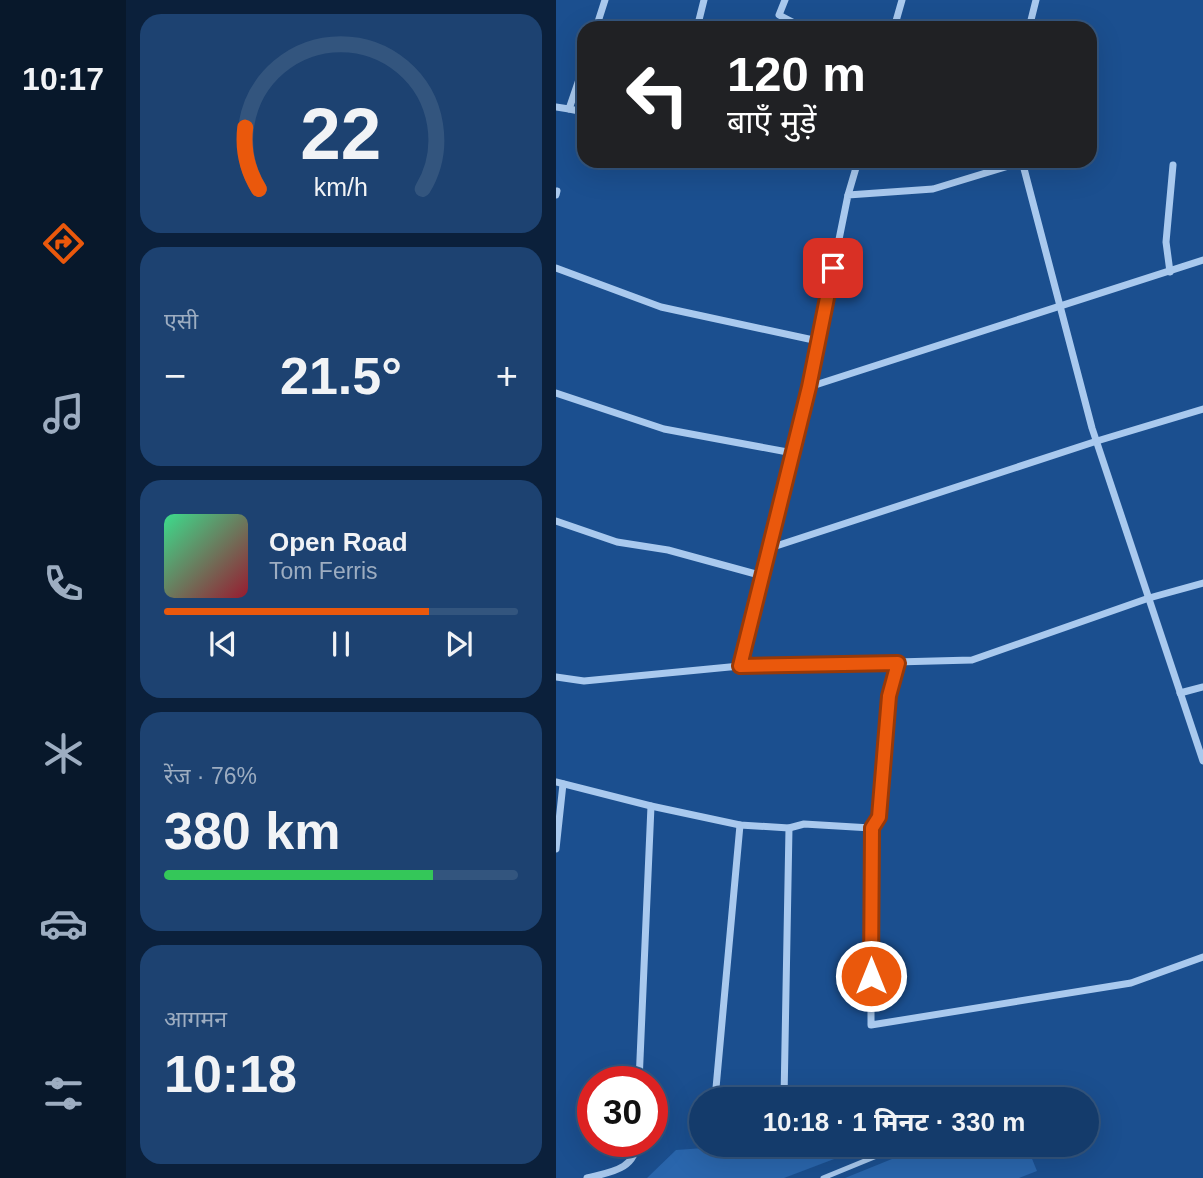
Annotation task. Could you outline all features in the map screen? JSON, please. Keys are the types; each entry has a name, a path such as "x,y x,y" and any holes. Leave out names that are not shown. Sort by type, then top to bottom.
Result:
{"street":[{"path":"598,21 605,0"},
{"path":"699,21 704,0"},
{"path":"785,0 779,15 791,21"},
{"path":"896,21 902,0"},
{"path":"1031,21 1036,0"},
{"path":"569,109 577,86"},
{"path":"556,107 577,110"},
{"path":"1170,272 1166,242 1173,165"},
{"path":"740,666 809,387 848,195 856,168"},
{"path":"848,195 933,190 1001,168"},
{"path":"1024,168 1097,441 1202,761"},
{"path":"809,387 1202,260"},
{"path":"556,268 661,307 818,341"},
{"path":"556,393 664,429 793,453"},
{"path":"770,548 1097,441 1202,410"},
{"path":"556,521 617,542 668,550 763,576"},
{"path":"556,677 584,681 740,666 972,660 1149,598 1202,583"},
{"path":"898,663 889,696 879,817 872,828 871,1025 1131,983 1202,957"},
{"path":"1180,693 1202,687"},
{"path":"556,849 559,783 740,825 789,828 804,824 872,828"},
{"path":"640,1066 652,806"},
{"path":"716,1087 740,825"},
{"path":"784,1087 789,828"},
{"path":"587,1178 621,1169 632,1157"}],"lane":[{"path":"823,1178 874,1157"}],"building":[{"path":"689,1149 689,1157 839,1157 784,1178 647,1178 676,1150"},
{"path":"897,1157 1031,1157 1037,1171 1019,1178 845,1178"}],"route":[{"path":"833,268 809,387 740,666 898,663 889,696 879,817 872,828 871,976"}]}
